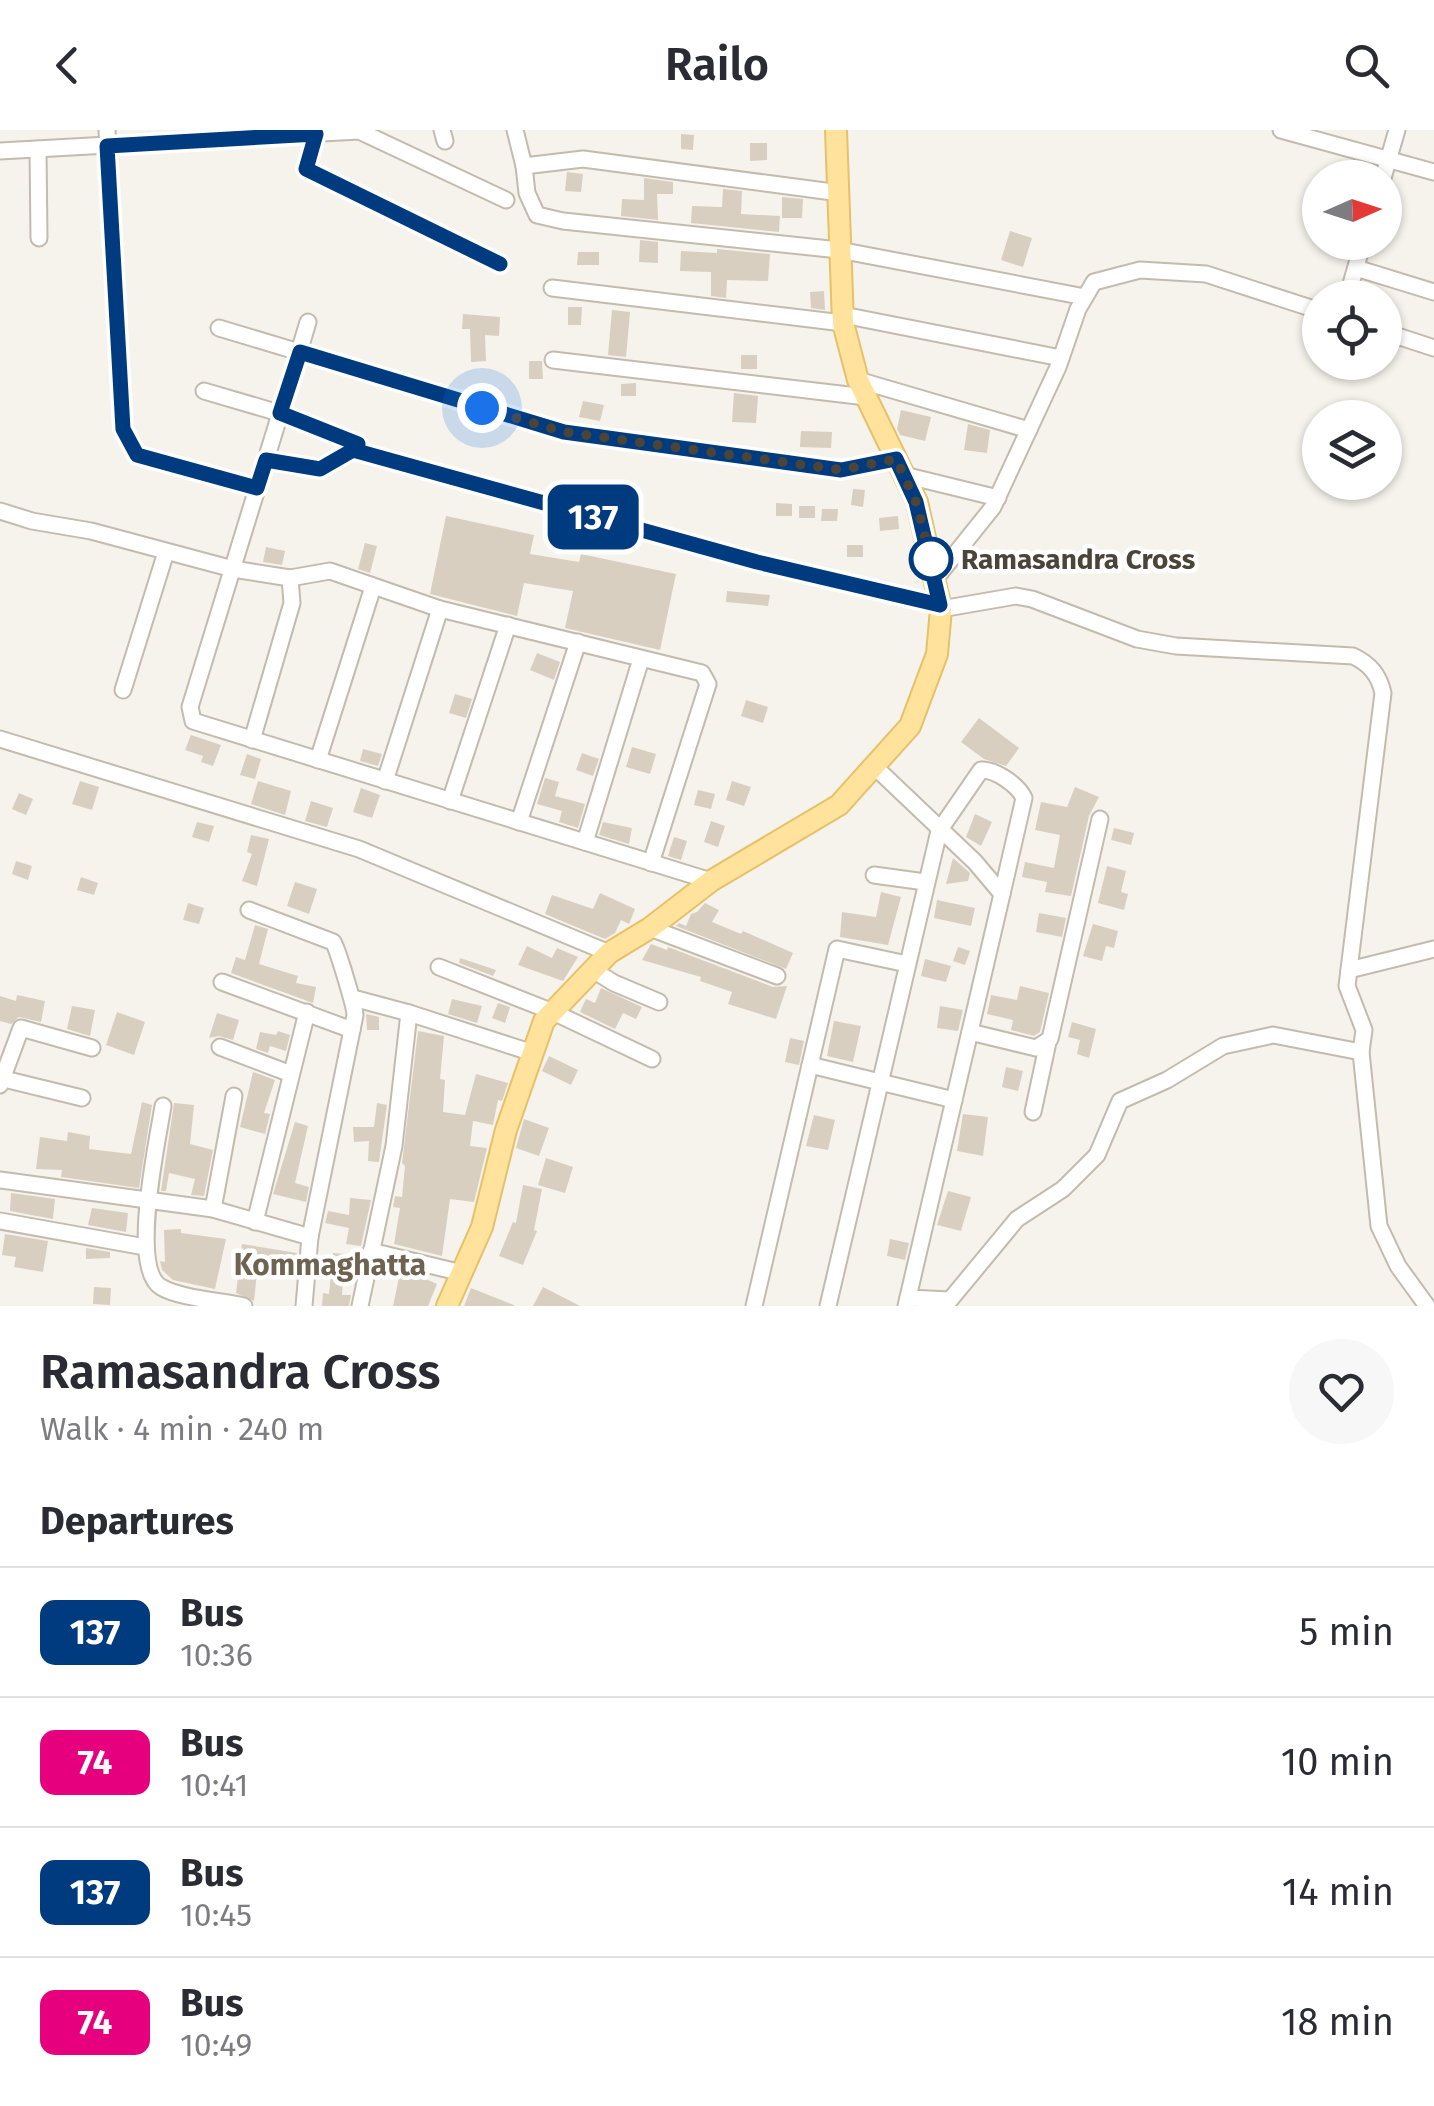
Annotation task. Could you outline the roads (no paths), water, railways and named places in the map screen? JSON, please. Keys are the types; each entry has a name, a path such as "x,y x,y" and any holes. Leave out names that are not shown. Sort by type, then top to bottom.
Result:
{"main road":[{"path":"448,1306 482,1227 506,1130 544,1021 608,953 650,928 711,882 839,805 910,726 937,654 940,607 936,578 916,502 862,388 843,319 836,130"}],"street":[{"path":"515,130 527,194 536,215 839,250 1086,297"},
{"path":"1281,130 1389,160 1397,130"},
{"path":"0,151 107,138 359,131 506,200"},
{"path":"316,134 306,169 500,264"},
{"path":"107,138 123,429 137,455 257,488"},
{"path":"38,149 39,238"},
{"path":"524,166 583,159 840,193"},
{"path":"1402,163 1434,172"},
{"path":"1352,280 1358,260"},
{"path":"1356,268 1434,292"},
{"path":"936,578 998,498 1094,282 1140,270 1206,274 1302,305"},
{"path":"552,288 843,319 1060,358"},
{"path":"308,322 190,712 194,722 711,882"},
{"path":"219,328 564,432 841,470 900,467 998,498"},
{"path":"1402,338 1434,348"},
{"path":"554,360 862,388 1029,430"},
{"path":"204,390 280,413 358,444 320,469 266,460"},
{"path":"353,450 757,562 940,607 1016,596 1137,639 1176,646 1354,656 1366,662 1384,693 1349,996 1364,1030 1361,1052 1379,1226 1398,1266 1426,1306"},
{"path":"0,511 232,569 290,578 330,571 440,610 702,673 708,684 651,863"},
{"path":"123,690 166,552"},
{"path":"252,740 292,604 290,578"},
{"path":"318,760 374,587"},
{"path":"386,781 440,610"},
{"path":"450,801 508,626"},
{"path":"518,822 578,642"},
{"path":"585,842 641,659"},
{"path":"0,739 359,849 608,953"},
{"path":"874,766 975,862 1002,894"},
{"path":"828,1306 939,831 981,770 990,769 1021,791 1023,807 907,1302 950,1300 1017,1219 1063,1189 1098,1155 1120,1101 1167,1080 1223,1046 1273,1035 1361,1052"},
{"path":"1033,1112 1100,819"},
{"path":"874,875 925,882"},
{"path":"249,910 333,942 340,950 340,968 354,998 352,1030 310,1238 304,1306"},
{"path":"650,928 777,976"},
{"path":"754,1306 837,949 907,964"},
{"path":"1349,970 1434,949"},
{"path":"439,968 553,1012 652,1058"},
{"path":"593,970 659,1002"},
{"path":"222,982 352,1030"},
{"path":"354,998 533,1053"},
{"path":"256,1222 307,1012"},
{"path":"360,1306 394,1146 409,1012"},
{"path":"82,1098 1,1081 21,1028 92,1048"},
{"path":"970,1032 1036,1048 1048,1042"},
{"path":"220,1047 291,1074"},
{"path":"810,1064 954,1100"},
{"path":"212,1210 234,1096"},
{"path":"163,1106 145,1247 152,1278 163,1289 244,1306"},
{"path":"0,1180 212,1210 310,1238"},
{"path":"0,1222 145,1247"},
{"path":"371,1251 462,1273"}],"place":[{"name":"Ramasandra Cross","path":"931,559"}],"district":[{"name":"Kommaghatta","path":"330,1265"}]}
